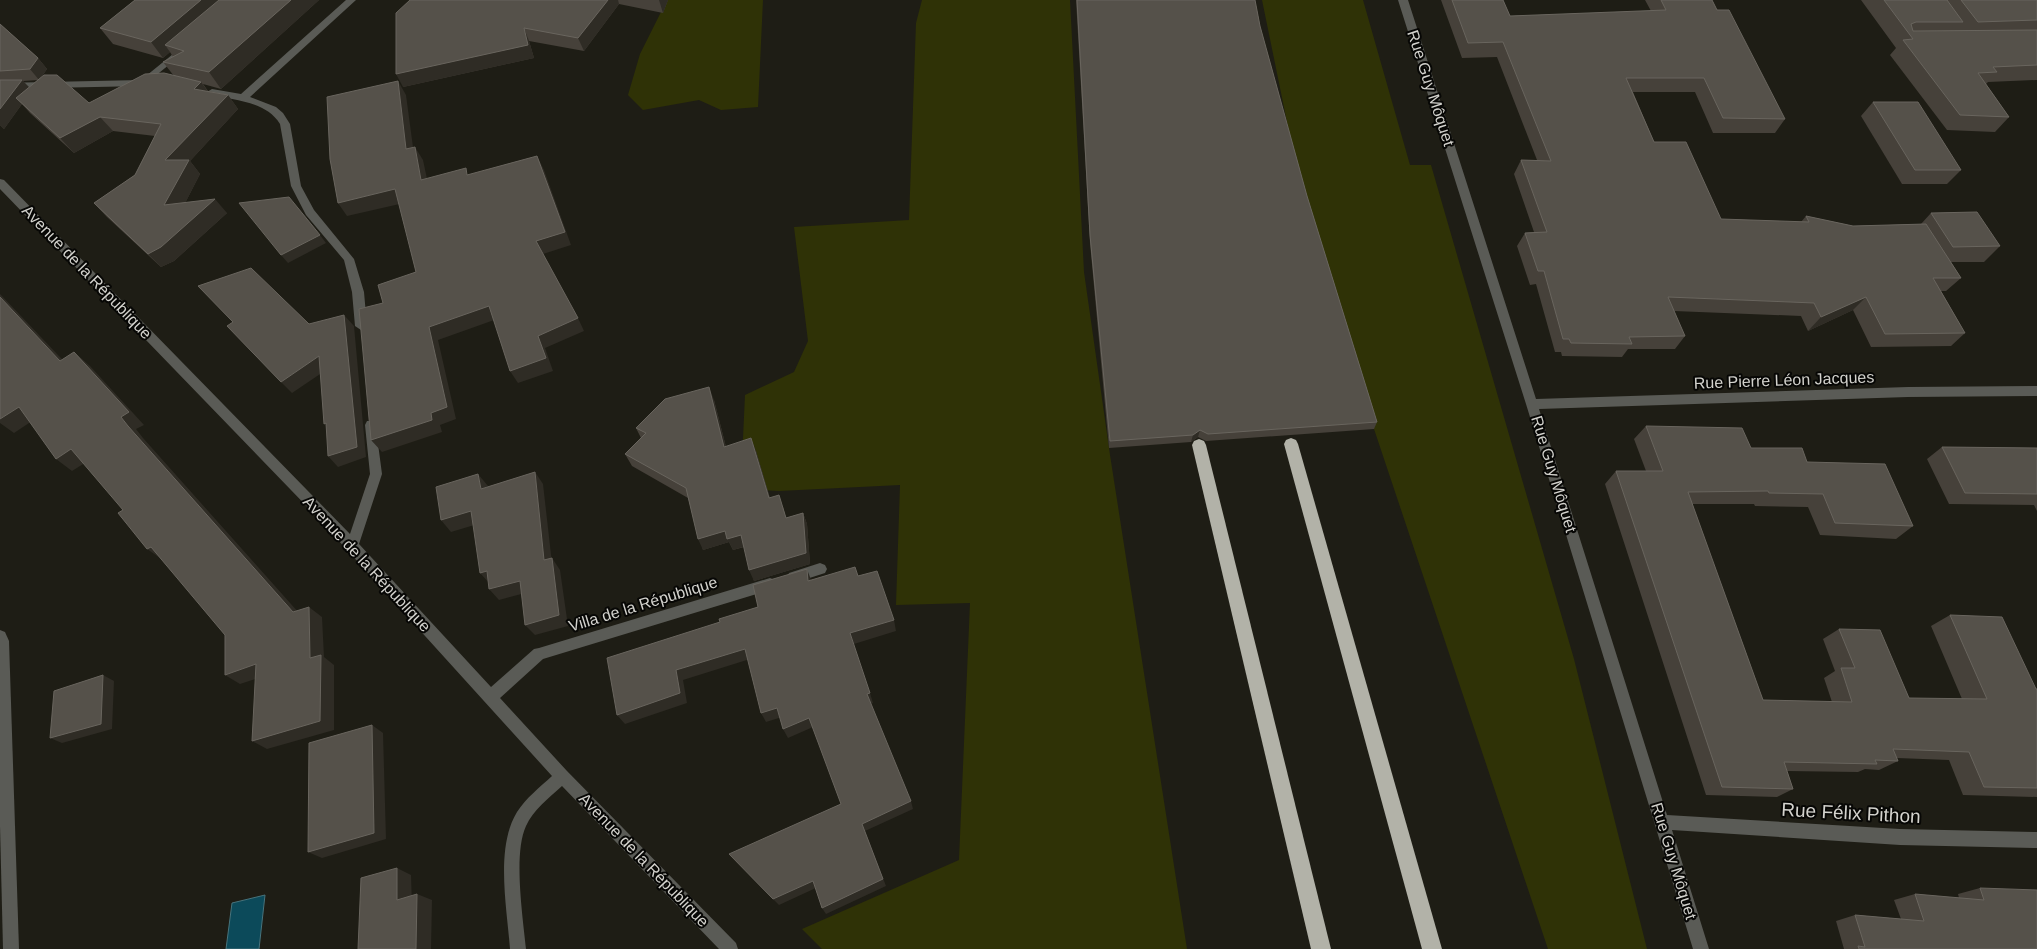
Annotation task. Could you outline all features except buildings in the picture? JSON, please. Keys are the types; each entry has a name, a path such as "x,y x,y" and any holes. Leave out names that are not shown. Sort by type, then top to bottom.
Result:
{"highway":[{"path":"1291,444 1432,949"},
{"path":"1199,446 1321,949"}],"street":[{"path":"242,99 350,0"},
{"name":"Rue Guy Môquet","path":"1403,0 1532,404 1701,949"},
{"path":"143,83 188,44"},
{"path":"0,86 158,82"},
{"path":"204,90 264,104 275,109 281,116 285,124 296,186 301,200 348,259 358,292 363,340"},
{"name":"Avenue de la République","path":"0,183 352,546 562,776 730,949"},
{"name":"Rue Pierre Léon Jacques","path":"1532,404 1908,392 2037,392"},
{"path":"352,546 376,474 370,417"},
{"name":"Villa de la République","path":"489,698 539,654 820,569"},
{"path":"0,636 2,641 4,689 12,925 11,949"},
{"path":"518,949 513,860 516,831 527,811 562,776"},
{"name":"Rue Félix Pithon","path":"1663,822 1900,837 2037,840"}],"green space":[{"path":"667,0 763,0 758,107 721,110 699,100 643,110 628,95 640,54"},
{"path":"922,0 1070,0 1084,272 1110,455 1187,949 822,949 802,929 959,860 970,603 896,605 900,485 779,491 746,489 742,460 745,395 794,372 808,341 794,227 909,220 916,23"},
{"path":"1262,0 1363,0 1410,165 1431,165 1574,659 1647,949 1548,949 1374,429 1304,205"}],"water":[{"path":"265,895 259,949 226,949 232,903"}]}
